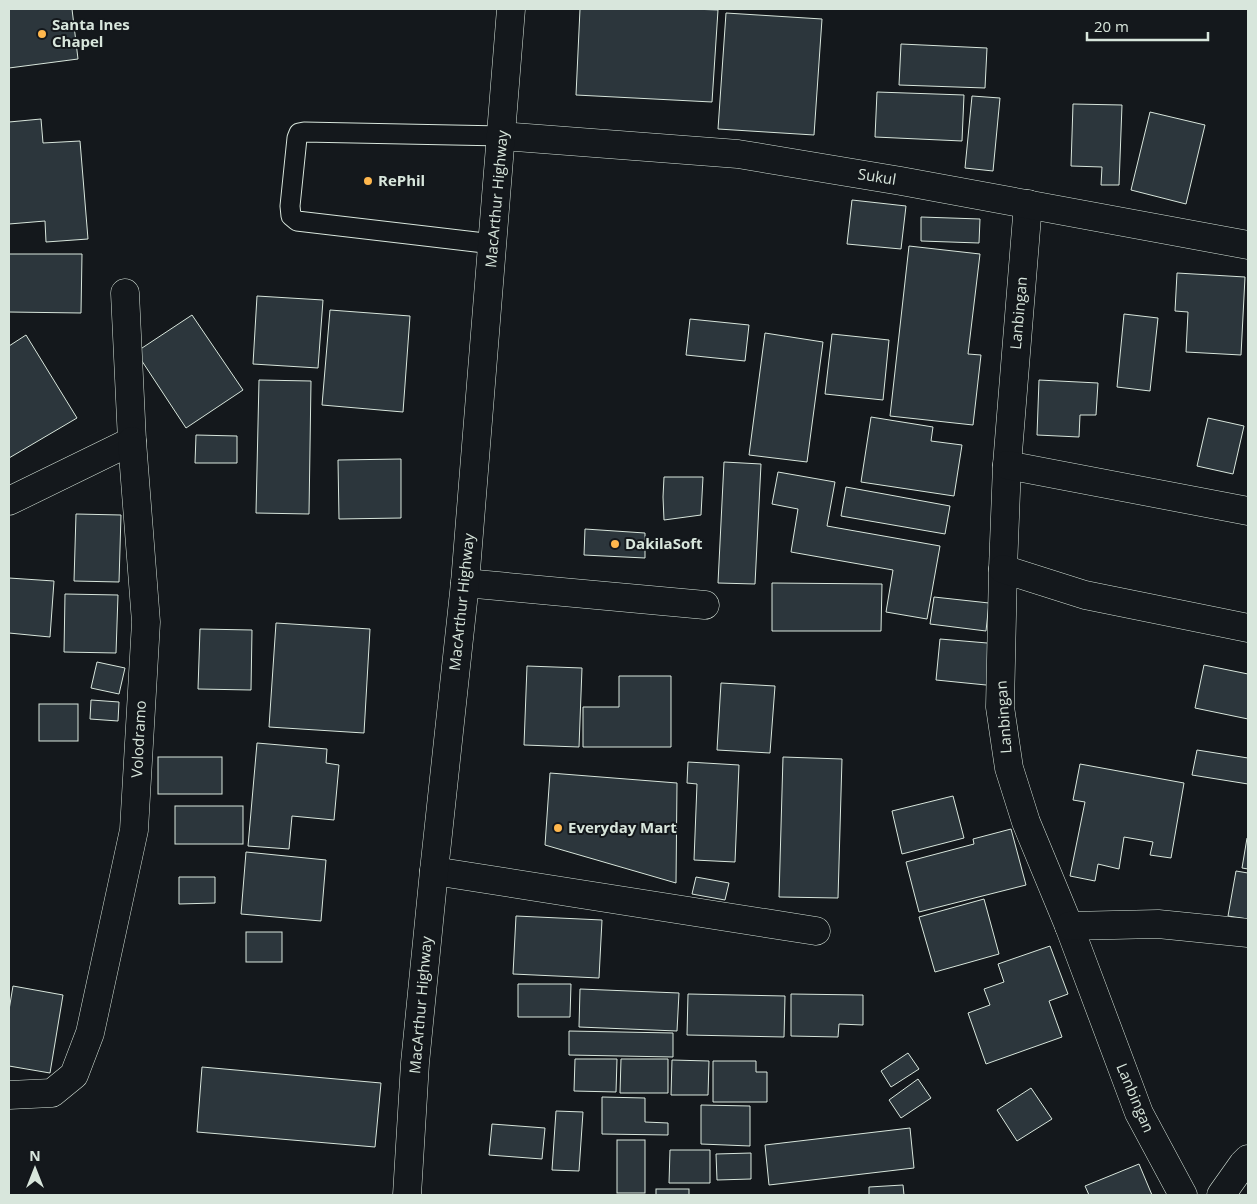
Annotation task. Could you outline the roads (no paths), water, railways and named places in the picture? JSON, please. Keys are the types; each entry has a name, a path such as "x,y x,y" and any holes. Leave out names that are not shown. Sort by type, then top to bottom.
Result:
{"street":[{"name":"MacArthur Highway","path":"408,1195 415,1063 465,583 511,9"},
{"name":"Sukul","path":"502,136 738,154 901,181 1248,245"},
{"name":"Lanbingan","path":"1028,204 1007,465 1003,568 1000,707 1009,768 1026,822 1069,926 1139,1113 1183,1195"},
{"name":"Volodramo","path":"9,1095 52,1094 74,1075 90,1032 134,830 146,622 132,441 125,293"},
{"path":"9,501 132,441"},
{"path":"1007,465 1248,511"},
{"path":"1003,568 1085,595 1248,628"},
{"path":"465,583 705,605"},
{"path":"434,870 816,931"},
{"path":"1069,926 1158,924 1248,933"},
{"path":"1220,1195 1248,1159"}],"lane":[{"path":"493,244 296,221 291,216 290,206 296,138 299,133 502,136"}],"place":[{"name":"Santa Ines Chapel","path":"42,34"},
{"name":"RePhil","path":"368,181"},
{"name":"DakilaSoft","path":"615,544"},
{"name":"Everyday Mart","path":"558,828"}]}
